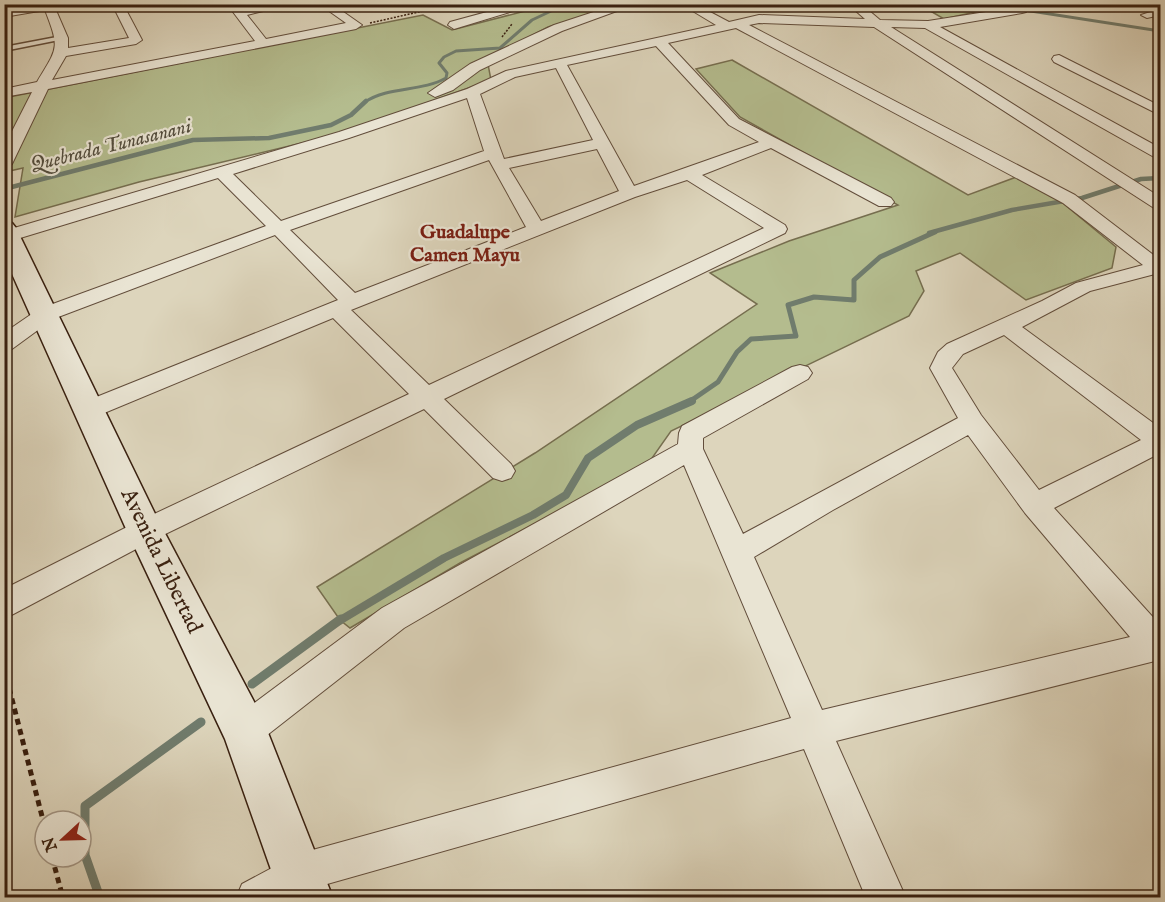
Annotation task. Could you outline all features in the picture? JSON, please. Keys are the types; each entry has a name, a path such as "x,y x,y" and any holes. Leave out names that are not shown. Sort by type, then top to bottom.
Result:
{"main road":[{"name":"Avenida Libertad","path":"6,232 145,531 245,731 303,885"}],"street":[{"path":"61,53 136,40 117,4"},
{"path":"235,9 287,4"},
{"path":"324,4 356,25"},
{"path":"454,26 531,4"},
{"path":"375,125 384,114 448,87 475,67 558,28 631,4"},
{"path":"686,4 730,24 1069,199 1159,268"},
{"path":"853,4 878,24 1161,204"},
{"path":"759,19 928,25 1022,10 1025,4"},
{"path":"4,14 53,5 62,38 61,53 43,84 4,164"},
{"path":"235,9 263,43"},
{"path":"6,232 222,172 375,125 472,92 511,75 730,24 808,9"},
{"path":"1147,15 1161,12"},
{"path":"4,93 356,25"},
{"path":"928,25 1161,154"},
{"path":"658,40 734,122 885,202"},
{"path":"1059,59 1161,111"},
{"path":"560,64 629,193"},
{"path":"472,92 479,120 497,159 520,206 537,230"},
{"path":"88,410 629,193 689,174 773,142"},
{"path":"4,344 46,314 277,228 497,159 602,143"},
{"path":"222,172 277,228 427,397 502,471"},
{"path":"7,598 778,229 689,174"},
{"path":"256,897 303,885 813,729 1160,646 1035,505 972,422 941,368 946,357 955,350 1049,306 1083,287 1159,268"},
{"path":"1006,326 1161,442 1035,505"},
{"path":"800,372 691,433 690,449 886,897"},
{"path":"737,552 823,502 972,422"},
{"path":"245,731 393,618 690,449"}],"lane":[{"path":"4,49 62,38"}],"path":[{"path":"356,25 454,4"},
{"path":"4,668 40,809"},
{"path":"55,869 63,897"}],"green space":[{"path":"548,5 621,5 548,27 487,59 491,80 339,134 139,182 15,217 23,168 5,172 4,98 423,15 452,30"},
{"path":"920,5 1006,5 944,19"},
{"path":"732,60 968,195 1019,176 1059,200 1116,247 1112,268 1026,300 960,253 916,271 924,291 909,316 671,431 650,461 460,563 350,628 340,620 317,587 535,453 757,304 710,273 789,241 898,205 740,117 696,69"}],"waterway":[{"name":"Quebrada Tunasanani","path":"365,102 384,93 426,85 446,78 447,73 439,63 444,57 456,51 500,48 532,20 566,4"},
{"path":"986,4 1160,31"},
{"name":"Quebrada Tunasanani","path":"4,189 193,140 269,138 331,125 351,115 366,101"},
{"path":"929,233 1012,210 1082,198 1141,179 1160,178"},
{"path":"689,402 718,382 737,352 751,339 796,336 788,305 814,297 854,300 854,280 880,257 935,232"},
{"path":"339,621 444,558 533,515 566,495 588,458 637,425 692,401"},
{"path":"252,684 341,619"},
{"path":"100,898 85,855 85,806 201,722"}],"district":[{"name":"Guadalupe Camen Mayu","path":"465,244"}]}
